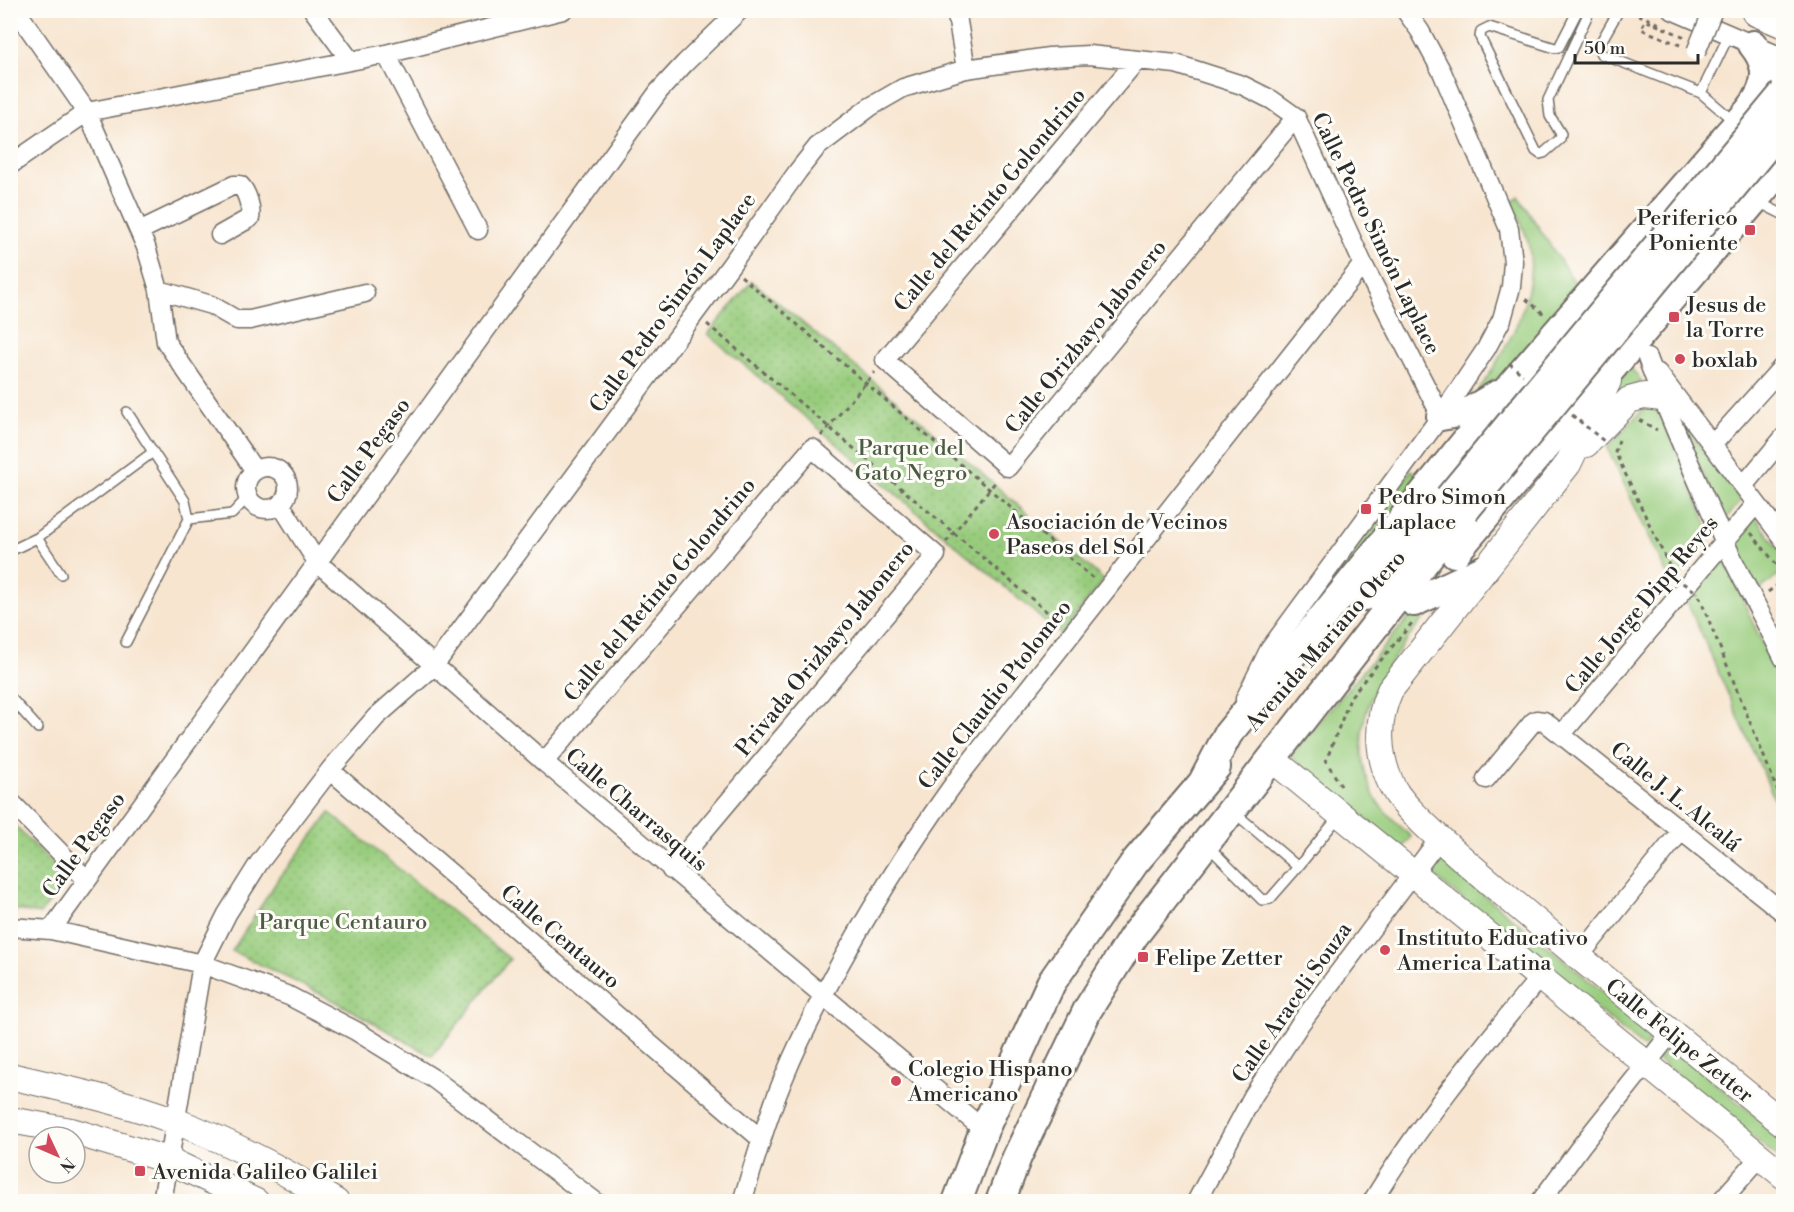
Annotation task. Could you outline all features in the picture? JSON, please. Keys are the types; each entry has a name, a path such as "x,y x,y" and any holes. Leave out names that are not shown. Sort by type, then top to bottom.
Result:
{"highway":[{"path":"1758,10 1784,21"}],"main road":[{"path":"1203,782 1228,734 1513,383 1758,99 1764,85 1765,68 1762,60 1741,40"},
{"name":"Avenida Mariano Otero","path":"1000,1202 1017,1157 1088,1009 1133,937 1311,711 1457,504 1784,93"},
{"name":"Avenida Mariano Otero","path":"957,1202 984,1130 1051,983 1135,862 1203,782 1457,504 1784,125"},
{"path":"1311,711 1416,609 1633,353 1778,172 1775,172 1776,156 1770,142 1757,133 1740,131 1732,134 1719,146"},
{"name":"Calle Felipe Zetter","path":"1633,353 1596,407 1568,464 1390,690 1383,704 1381,717 1382,759 1393,787 1412,813 1439,839 1578,958 1784,1124"},
{"path":"1441,416 1470,411 1489,402 1513,383"},
{"path":"1568,464 1629,400 1644,396 1662,398"},
{"path":"1416,609 1483,570"},
{"name":"Calle Felipe Zetter","path":"1272,759 1784,1176"},
{"path":"10,1076 90,1094 176,1121 282,1169 336,1202"},
{"path":"10,1120 71,1131 168,1160 256,1202"}],"street":[{"path":"16,10 87,112 139,231 159,290 166,342 255,471"},
{"path":"313,10 350,60"},
{"name":"Calle Pegaso","path":"51,930 659,91 740,10"},
{"path":"956,10 966,69"},
{"path":"1228,734 1269,650 1441,416 1486,350 1502,319 1511,287 1513,262 1509,229 1442,72 1420,31 1405,10"},
{"path":"1672,10 1784,58"},
{"path":"1690,44 1713,10"},
{"path":"10,165 87,112 386,54 562,11"},
{"path":"386,54 478,230"},
{"name":"Calle Pedro Simón Laplace","path":"162,1202 202,964 227,914 260,863 330,770 376,717 434,666 817,147 862,113 903,88 966,69 1049,57 1089,55 1176,64 1242,85 1272,100 1296,117 1363,264 1441,416"},
{"name":"Calle del Retinto Golondrino","path":"890,363 937,296 1137,60"},
{"name":"Calle Orizbayo Jabonero","path":"890,363 1008,467 1296,117"},
{"path":"139,231 225,189 240,185 244,188 251,212 250,218 220,235"},
{"name":"Calle Claudio Ptolomeo","path":"742,1202 761,1139 788,1067 823,996 905,853 934,811 1072,633 1363,264"},
{"path":"159,290 211,305 237,320 250,320 365,293"},
{"path":"1633,353 1662,398 1724,541 1784,659"},
{"path":"1633,353 1713,444 1784,540"},
{"path":"1713,444 1784,365"},
{"path":"1743,486 1784,437"},
{"name":"Calle del Retinto Golondrino","path":"544,762 812,447"},
{"name":"Privada Orizbayo Jabonero","path":"671,870 936,555 812,447"},
{"path":"269,467 282,472 286,478 288,492 280,505 262,509 248,497 247,483 255,471 269,467"},
{"name":"Calle Jorge Dipp Reyes","path":"1562,734 1756,504"},
{"name":"Calle Charrasquis","path":"280,505 317,562 434,666 671,870 984,1130"},
{"name":"Calle J. L. Alcalá","path":"1486,778 1536,720 1544,722 1562,734 1784,913"},
{"name":"Calle Centauro","path":"330,770 761,1139"},
{"path":"10,801 87,880"},
{"path":"1578,958 1681,831"},
{"name":"Calle Araceli Souza","path":"1196,1202 1258,1087 1300,1024 1439,839"},
{"path":"10,927 51,930 202,964 289,996 366,1037 434,1078 596,1202"},
{"path":"1372,1202 1392,1168 1458,1078 1539,978"},
{"path":"1540,1202 1671,1033"},
{"path":"1720,1202 1760,1157"}],"lane":[{"path":"1578,10 1559,47 1555,48 1489,27 1481,31 1480,37 1539,154 1544,153 1560,139 1561,134 1550,116 1548,100 1590,10"},
{"path":"1619,10 1598,47 1601,54 1701,93 1737,124"},
{"path":"1701,93 1741,40"},
{"path":"1754,200 1784,215"},
{"path":"126,642 189,519 185,501 127,412"},
{"path":"10,551 37,538 153,452"},
{"path":"189,519 232,514 248,497"},
{"path":"37,538 61,574"},
{"path":"10,697 38,728"},
{"path":"1232,810 1298,867"},
{"path":"1206,844 1262,900 1270,899 1340,815"}],"path":[{"path":"1645,20 1690,44 1641,29 1645,20"},
{"path":"730,266 1106,590"},
{"path":"1511,287 1548,317"},
{"path":"723,337 1072,633"},
{"path":"812,447 866,382 890,363"},
{"path":"1576,426 1596,407"},
{"path":"1620,436 1615,452 1675,578 1698,593 1784,806"},
{"path":"936,555 1008,467"},
{"path":"1764,595 1784,580"},
{"path":"1341,788 1326,761 1351,696 1416,609"}],"green space":[{"path":"1518,196 1577,286 1502,378 1475,396 1508,343 1525,304 1531,263 1523,227 1511,203"},
{"name":"Parque del Gato Negro","path":"752,281 926,425 1104,580 1061,635 708,334"},
{"path":"1627,363 1642,382 1627,389 1597,417"},
{"path":"1646,406 1659,410 1712,536 1672,585 1607,448"},
{"path":"1689,431 1741,501 1725,520 1684,434"},
{"path":"1411,470 1418,475 1403,501 1295,630"},
{"path":"1754,515 1783,555 1783,571 1757,592 1733,539"},
{"path":"1722,553 1783,690 1783,818 1685,597"},
{"path":"1441,596 1389,665 1366,713 1362,739 1364,767 1377,801 1411,837 1402,849 1290,756 1422,602"},
{"name":"Parque Centauro","path":"330,813 510,959 432,1056 335,1001 232,951 277,881"},
{"path":"10,821 68,879 40,914 11,909"},
{"path":"1441,860 1655,1034 1644,1048 1430,873"},
{"path":"1670,1046 1783,1139 1783,1162 1658,1060"}],"place":[{"name":"Periferico Poniente","path":"1750,230"},
{"name":"Jesus de la Torre","path":"1674,317"},
{"name":"boxlab","path":"1680,359"},
{"name":"Pedro Simon Laplace","path":"1366,509"},
{"name":"Asociación de Vecinos Paseos del Sol","path":"994,534"},
{"name":"Instituto Educativo America Latina","path":"1385,950"},
{"name":"Felipe Zetter","path":"1143,957"},
{"name":"Colegio Hispano Americano","path":"896,1081"},
{"name":"Avenida Galileo Galilei","path":"140,1171"}]}
